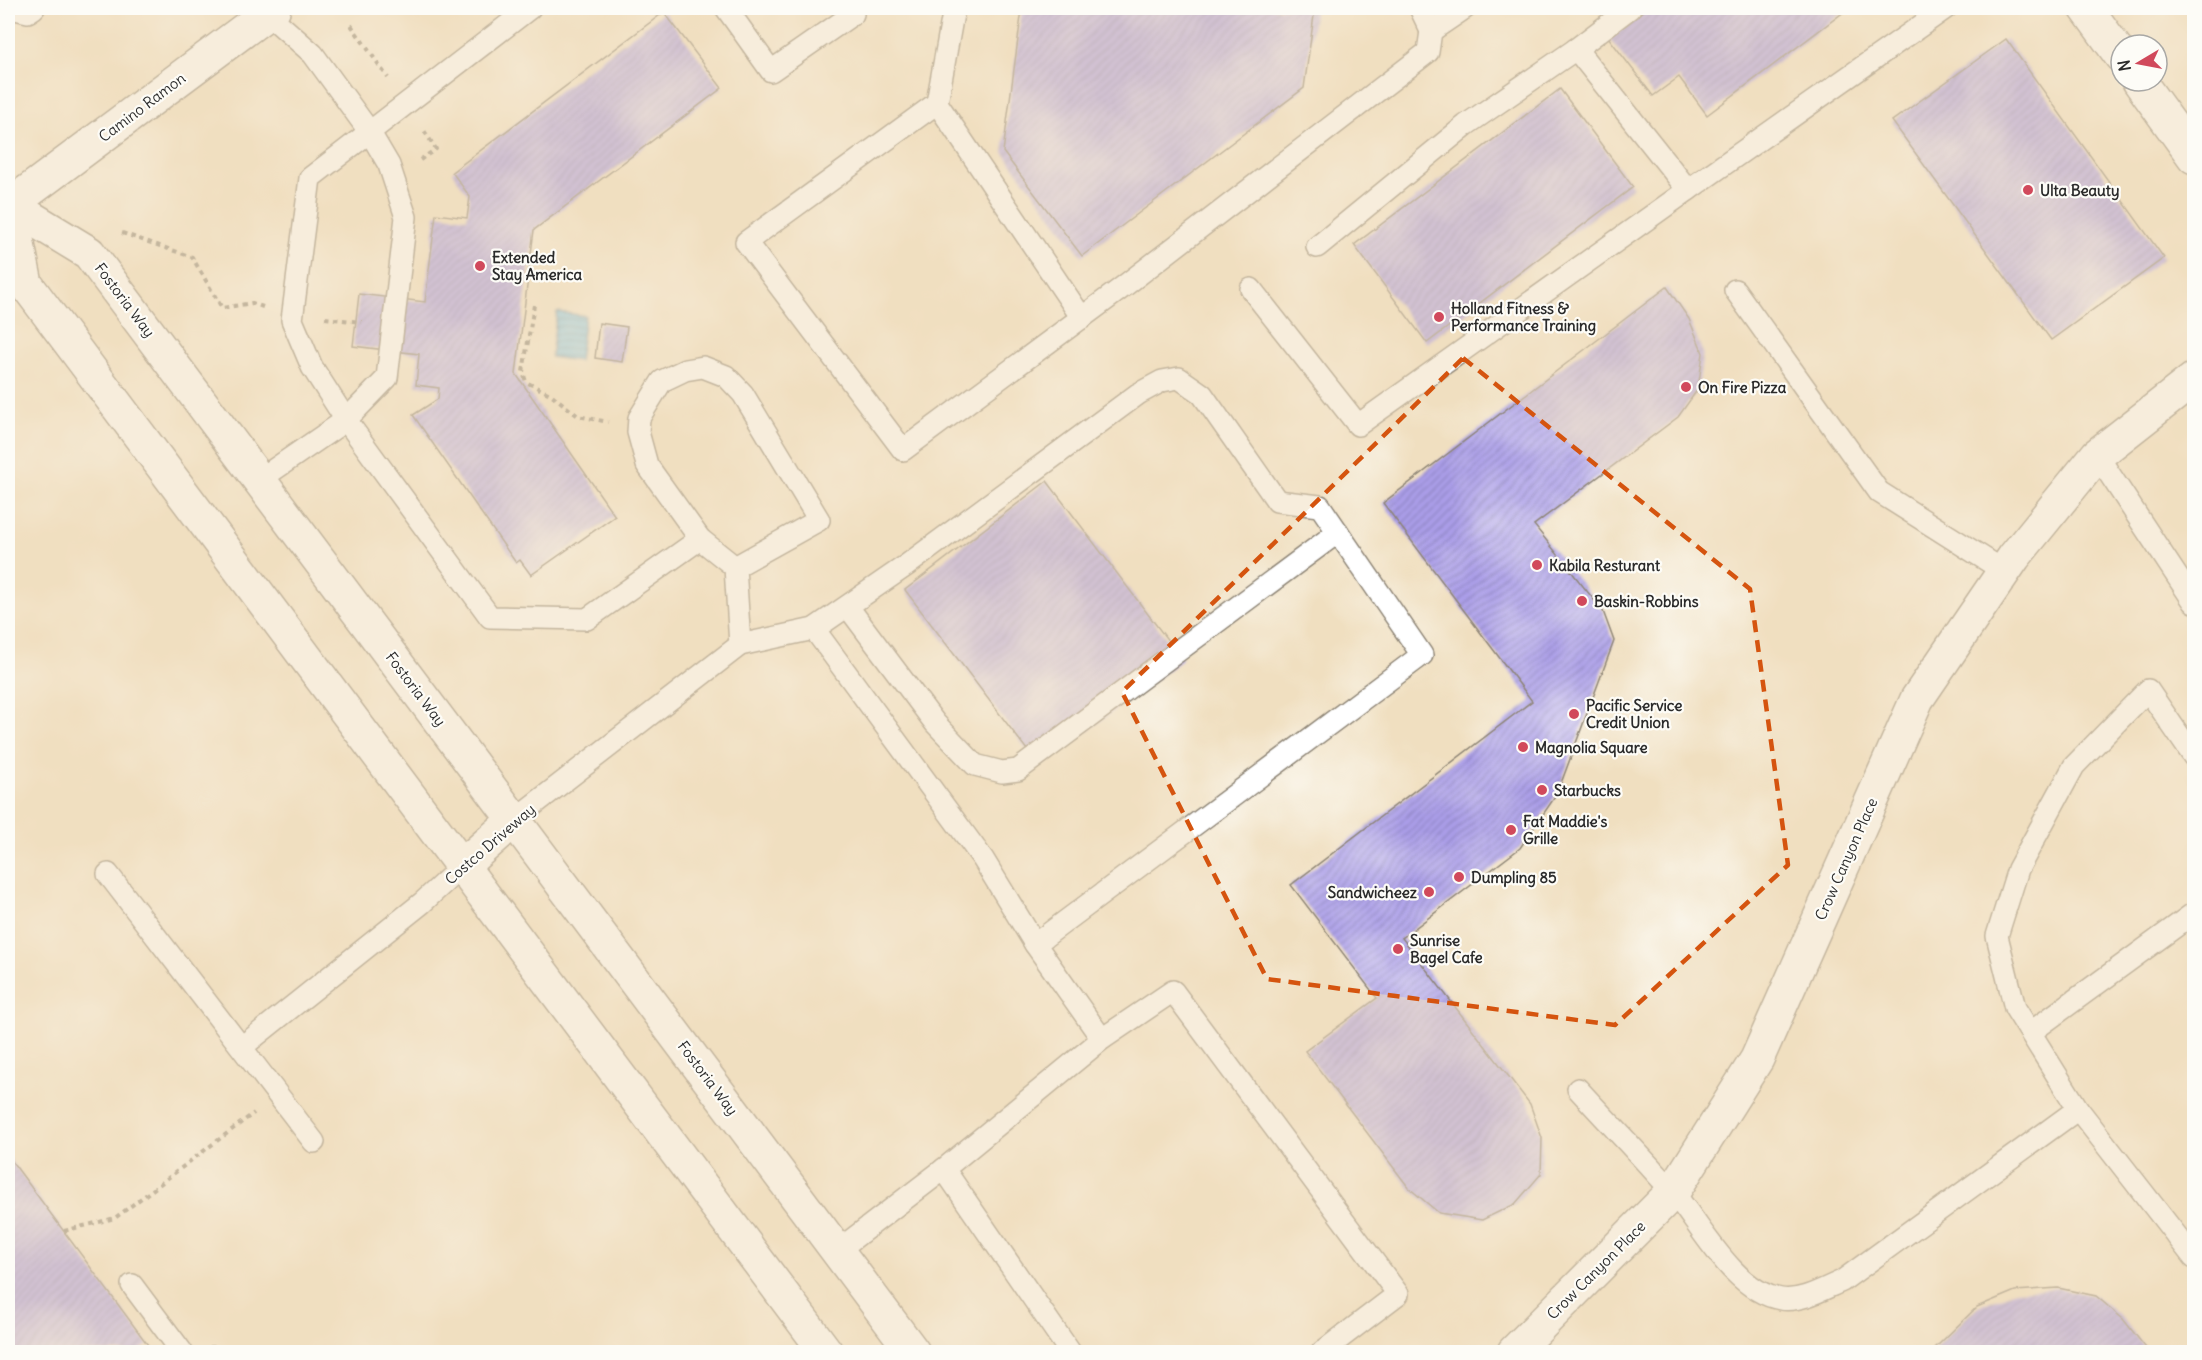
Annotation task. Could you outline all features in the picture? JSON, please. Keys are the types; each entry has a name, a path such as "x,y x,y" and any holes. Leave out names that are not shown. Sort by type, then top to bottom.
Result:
{"street":[{"path":"2086,8 2109,40"},
{"name":"Camino Ramon","path":"9,206 267,9"},
{"path":"2148,93 2194,157"},
{"path":"9,206 26,284 826,1353"},
{"name":"Fostoria Way","path":"9,206 89,254 913,1353"},
{"name":"Crow Canyon Place","path":"1514,1353 1673,1192 1757,1059 1917,699 2004,571 2097,455 2194,379"},
{"name":"Costco Driveway","path":"462,866 514,820"}],"lane":[{"path":"11,8 28,12 34,8"},
{"path":"530,8 310,178 292,320 312,367 346,420 490,617 587,620 700,539"},
{"path":"726,8 771,71 853,14 848,8"},
{"path":"954,8 937,103 746,242 903,450 1082,318 1428,52 1431,32 1420,8"},
{"path":"1431,32 1465,8"},
{"path":"1317,247 1466,125 1576,49 1630,8"},
{"path":"1251,289 1358,425 1946,8"},
{"path":"259,480 346,420 387,378 406,217 389,165 369,131 313,54 267,9"},
{"path":"1576,49 1688,190"},
{"path":"937,103 1082,318"},
{"path":"1735,290 1879,492 2004,571"},
{"path":"735,567 819,520 743,394 726,376 703,367 685,370 662,381 639,418 638,432 647,465 700,539 735,567 740,645 814,629 848,607 1138,394 1162,381 1179,378 1202,394 1277,501 1320,506 1422,655 1035,944"},
{"path":"2097,455 2194,602"},
{"path":"848,607 935,723 975,765 1002,772 1018,770 1338,532"},
{"path":"814,629 983,859 1035,944 1102,1039"},
{"name":"Costco Driveway","path":"514,820 740,645"},
{"path":"2194,757 2148,690 2074,766 2018,869 1997,936 2015,1008 2078,1109 2194,1258"},
{"name":"Costco Driveway","path":"243,1046 422,903 462,866"},
{"path":"108,873 243,1046 314,1142"},
{"path":"2031,1032 2194,913"},
{"path":"837,1251 944,1169 1102,1039 1173,990 1398,1294 1322,1353"},
{"path":"1578,1089 1673,1192 1730,1266 1755,1289 1780,1299 1802,1298 1842,1281 2078,1109"},
{"path":"944,1169 1070,1353"},
{"path":"132,1286 182,1353"}],"path":[{"path":"113,229 192,257 222,308 252,303 292,320 320,318 394,325"},
{"path":"534,305 523,372 526,382 552,395 578,416 609,422 639,418"},
{"path":"64,1231 115,1218 279,1095"}],"highlighted area":[{"path":"1463,358 1750,589 1788,865 1615,1025 1267,979 1122,692"}],"water":[{"path":"557,312 585,316 579,361 551,357"}],"building":[{"path":"1315,8 1304,88 1082,256 1003,152 1022,9"},
{"path":"1647,8 1849,8 1707,115 1679,77 1653,96 1608,37"},
{"name":"Extended Stay America","path":"664,12 722,88 534,230 516,374 615,516 531,575 520,560 516,563 413,415 438,399 439,388 416,385 419,354 353,346 359,294 425,302 436,214 467,218 470,197 452,172"},
{"name":"Ulta Beauty","path":"2006,39 2164,258 2051,340 1892,121"},
{"path":"1560,89 1633,187 1427,343 1354,245"},
{"name":"Magnolia Square","path":"1667,287 1689,319 1703,353 1698,389 1678,417 1534,525 1603,611 1614,641 1557,794 1520,848 1402,938 1530,1104 1542,1138 1541,1174 1515,1204 1482,1220 1439,1213 1409,1188 1305,1051 1377,998 1291,885 1532,701 1383,503"},
{"path":"599,323 627,327 622,362 595,358"},
{"path":"1047,481 1182,659 1040,767 905,590"},
{"path":"8,1156 148,1345 137,1352 8,1352"},
{"path":"2058,1288 2096,1296 2123,1319 2149,1352 1931,1352 1977,1307 2015,1291"}],"place":[{"name":"Ulta Beauty","path":"2028,190"},
{"name":"Extended Stay America","path":"480,266"},
{"name":"Holland Fitness & Performance Training","path":"1439,317"},
{"name":"On Fire Pizza","path":"1686,387"},
{"name":"Kabila Resturant","path":"1537,565"},
{"name":"Baskin-Robbins","path":"1582,601"},
{"name":"Pacific Service Credit Union","path":"1574,714"},
{"name":"Magnolia Square","path":"1523,747"},
{"name":"Starbucks","path":"1542,790"},
{"name":"Fat Maddie's Grille","path":"1511,830"},
{"name":"Dumpling 85","path":"1459,877"},
{"name":"Sandwicheez","path":"1429,892"},
{"name":"Sunrise Bagel Cafe","path":"1398,949"}]}
